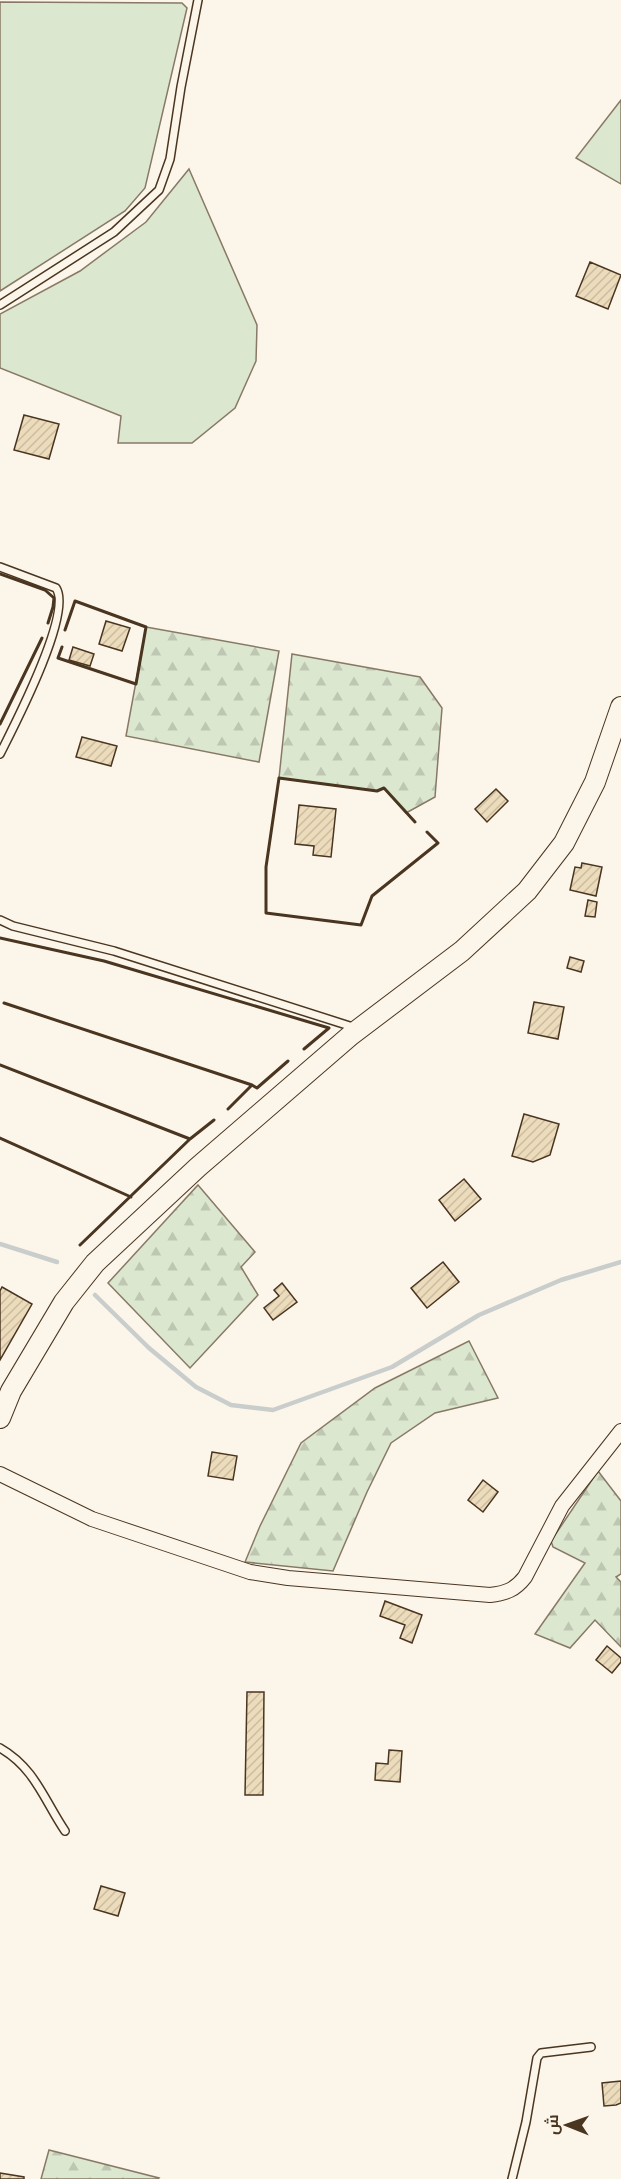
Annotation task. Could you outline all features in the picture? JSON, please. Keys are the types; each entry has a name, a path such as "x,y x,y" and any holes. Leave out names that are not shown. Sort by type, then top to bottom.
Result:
{"street":[{"path":"0,1418 9,1390 64,1302 94,1263 198,1167 358,1029 462,951 527,891 564,843 595,782 621,707"},
{"path":"0,1474 92,1519 250,1572 288,1578 490,1595 505,1593 518,1587 562,1506 621,1431"}],"lane":[{"path":"0,305 114,232 159,190 170,159 198,0"},
{"path":"0,567 56,588 61,594 60,609 38,676 0,754"},
{"path":"0,920 13,926 114,951 358,1029"},
{"path":"0,1748 11,1754 35,1779 65,1831"},
{"path":"512,2179 526,2122 537,2058 541,2053 591,2047"}],"green space":[{"path":"0,2 182,3 187,8 145,188 125,211 0,291"},
{"path":"621,100 621,184 576,158"},
{"path":"189,169 257,325 256,361 235,408 192,443 118,443 121,416 0,368 0,314 80,271 146,222"},
{"path":"146,627 279,651 259,762 126,736"},
{"path":"292,654 420,677 442,708 435,797 406,813 384,788 377,791 279,778"},
{"path":"198,1185 255,1252 241,1267 258,1295 190,1368 108,1283"},
{"path":"469,1341 498,1398 435,1413 391,1443 333,1571 245,1562 301,1443 375,1388"},
{"path":"598,1471 621,1501 621,1574 616,1577 621,1582 621,1647 595,1620 570,1648 535,1634 585,1563 553,1547 551,1541"},
{"path":"49,2150 159,2178 41,2179"}],"building":[{"path":"590,262 621,275 608,309 576,296"},
{"path":"24,415 59,424 49,459 14,450"},
{"path":"106,621 130,628 122,651 99,644"},
{"path":"73,647 94,654 90,666 69,660"},
{"path":"82,737 117,746 111,766 76,757"},
{"path":"496,789 508,801 487,822 475,809"},
{"path":"299,805 336,809 331,857 313,855 314,846 295,844"},
{"path":"582,863 602,867 596,896 570,890 575,867 581,868"},
{"path":"588,900 597,902 595,917 585,916"},
{"path":"570,957 584,961 581,972 567,968"},
{"path":"534,1002 564,1007 558,1039 528,1033"},
{"path":"524,1114 559,1124 550,1155 533,1162 512,1156"},
{"path":"464,1179 481,1199 455,1221 439,1200"},
{"path":"443,1262 459,1282 427,1308 411,1288"},
{"path":"282,1283 297,1302 273,1320 264,1308 279,1296 274,1290"},
{"path":"2,1287 32,1304 0,1360 0,1291"},
{"path":"212,1452 237,1456 233,1480 208,1476"},
{"path":"483,1480 498,1492 483,1512 468,1500"},
{"path":"385,1601 422,1615 412,1643 400,1638 405,1625 380,1616"},
{"path":"607,1646 621,1658 621,1662 612,1673 596,1660"},
{"path":"247,1692 264,1692 263,1795 245,1795"},
{"path":"389,1750 402,1751 400,1782 375,1780 376,1763 388,1764"},
{"path":"101,1886 125,1893 118,1916 94,1909"},
{"path":"621,2081 621,2103 604,2106 602,2083"},
{"path":"0,2173 24,2177 24,2179 0,2179"}],"waterway":[{"path":"0,1244 57,1262"},
{"path":"95,1295 149,1348 196,1387 231,1405 273,1410 392,1367 479,1315 561,1280 621,1262"}],"wall":[{"path":"0,574 45,590 54,598 48,623"},
{"path":"62,647 58,658 136,684 146,627 75,601 65,630"},
{"path":"0,724 42,638"},
{"path":"415,822 384,788 377,791 279,778 266,867 266,913 361,925 372,896 438,843 427,832"},
{"path":"0,938 104,961 329,1028 304,1049"},
{"path":"4,1003 252,1085"},
{"path":"228,1109 252,1085 257,1088 288,1061"},
{"path":"0,1065 190,1139"},
{"path":"80,1245 190,1139 214,1120"},
{"path":"0,1138 131,1197"}]}
